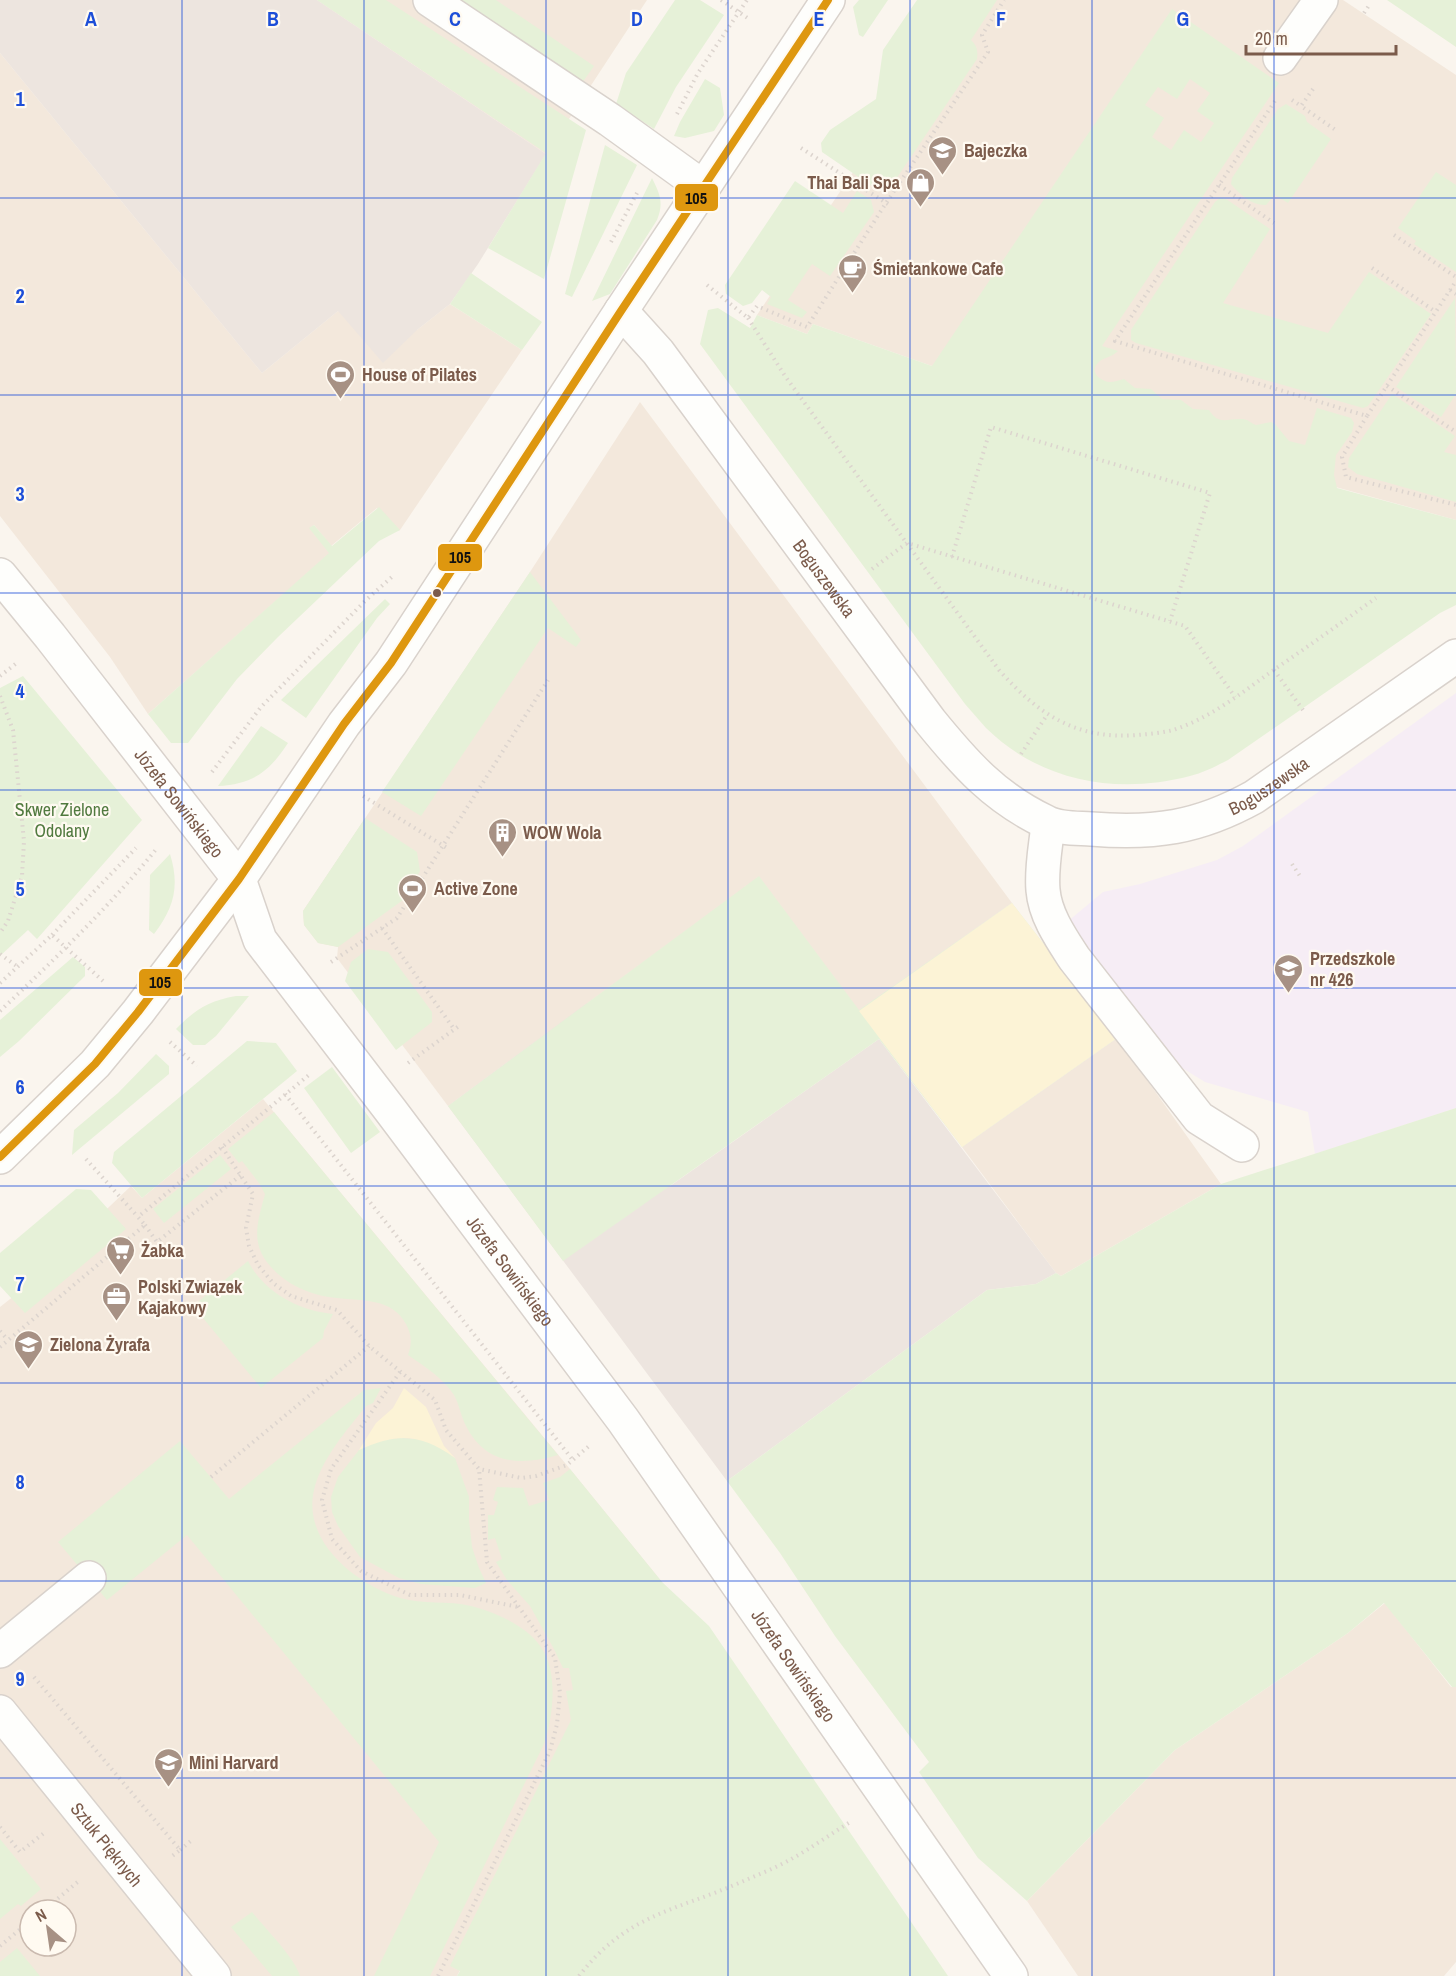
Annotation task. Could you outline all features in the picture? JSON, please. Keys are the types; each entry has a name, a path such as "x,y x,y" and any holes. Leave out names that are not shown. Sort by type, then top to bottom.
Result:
{"street":[{"path":"430,0 593,108 703,187"},
{"path":"0,1157 95,1064 138,1012 239,879 344,724 391,663 828,0"},
{"path":"1280,58 1321,0"},
{"name":"Boguszewska","path":"621,311 658,352 952,748 979,777 1009,801 1048,824 1114,831 1152,831 1192,823 1228,811 1254,797 1456,656"},
{"name":"Józefa Sowińskiego","path":"0,575 239,879 260,940 378,1093 623,1420 1011,1976"},
{"path":"1048,824 1043,864 1043,891 1049,914 1059,934 1074,958 1199,1118 1242,1145"},
{"path":"0,1651 88,1578"},
{"name":"Sztuk Pięknych","path":"0,1712 214,1976"}],"path":[{"path":"721,0 749,19"},
{"path":"610,245 698,73 747,0"},
{"path":"748,318 757,306 807,327 886,203 959,99 988,52 982,35 1004,0"},
{"path":"1301,106 1316,83"},
{"path":"1281,93 1115,341 1367,416"},
{"path":"1287,97 1338,131"},
{"path":"801,148 891,206"},
{"path":"1219,185 1274,223"},
{"path":"1394,235 1456,279 1342,457 1346,477 1456,505"},
{"path":"1372,268 1436,312"},
{"path":"707,285 748,318 785,376 999,670 1026,699 1047,715 1064,724 1104,735 1151,734 1173,730 1235,697 1376,598"},
{"path":"1450,290 1456,294"},
{"path":"1387,386 1456,432"},
{"path":"952,557 991,427 1210,493 1170,621"},
{"path":"907,543 1185,626 1235,697"},
{"path":"867,572 907,543"},
{"path":"212,772 261,707 357,609 400,570"},
{"path":"0,676 21,660"},
{"path":"1274,670 1306,716"},
{"path":"325,966 397,918 445,846 548,680"},
{"path":"0,696 13,730 24,841 22,876 8,921 0,933"},
{"path":"1015,763 1047,715"},
{"path":"363,796 445,846"},
{"path":"0,1011 67,948 161,843"},
{"path":"0,983 52,935 136,848"},
{"path":"1292,864 1300,876"},
{"path":"382,928 454,1029"},
{"path":"52,935 103,981"},
{"path":"0,954 18,967"},
{"path":"406,1064 459,1026"},
{"path":"170,1042 197,1066"},
{"path":"138,1217 313,1072"},
{"path":"285,1094 572,1459"},
{"path":"222,1147 253,1194 246,1228 249,1246 258,1264 273,1283 291,1296 337,1310 369,1346 435,1400 446,1430 479,1469 487,1562 555,1658 560,1693 557,1724 550,1751 438,1976"},
{"path":"86,1160 145,1225 157,1242 241,1175"},
{"path":"0,1347 145,1225"},
{"path":"0,1331 8,1340"},
{"path":"211,1477 369,1346"},
{"path":"400,1372 331,1469 322,1500 332,1539 361,1571 410,1595 460,1596 518,1607"},
{"path":"479,1469 521,1478 536,1476 567,1465"},
{"path":"579,1976 612,1941 639,1923 793,1858 845,1826"},
{"path":"180,1850 192,1840"},
{"path":"58,1898 82,1878"},
{"path":"0,1946 18,1931"}],"shaded area":[{"path":"0,0 317,0 546,154 478,264 450,304 417,330 383,363 338,311 262,373 0,53"},
{"path":"317,0 647,0 546,154"},
{"path":"969,0 1343,0 1456,75 1456,520 1219,455 932,366 813,324 807,334 757,315"},
{"path":"0,53 262,373 338,311 417,330 450,304 522,350 400,530 398,531 377,508 331,546 314,525 310,528 330,553 148,714 110,657 0,516"},
{"path":"640,402 1012,903 859,1011 759,877 448,1106 337,958 338,947 318,943 304,925 303,911 530,572"},
{"name":"Przedszkole nr 426","path":"1456,693 1456,1108 1315,1154 1308,1112 1205,1082 1179,1066 1067,922 1103,892 1140,884 1217,860 1243,846"},
{"path":"587,1003 670,1186 879,1039 1056,1273 1036,1284 987,1290 727,1481 448,1106"},
{"path":"1117,1038 1221,1184 1061,1276 1056,1273 962,1147"},
{"path":"263,1099 662,1582 550,1791 457,1976 0,1976 0,1307 24,1288 131,1186 142,1198"},
{"path":"1385,1603 1451,1687 1456,1687 1456,1962 1444,1976 1078,1976 1027,1901 1175,1750 1348,1633"}],"green space":[{"path":"317,0 386,0 586,130 544,279 488,248 546,153"},
{"path":"458,0 496,0 594,66 582,83"},
{"path":"675,0 700,0 724,15 676,87 654,129 616,104 626,73"},
{"path":"859,0 888,0 863,37 859,35 853,7"},
{"path":"917,0 997,0 971,40 977,48 977,59 892,185 887,189 879,190 822,152 821,143 830,130 876,99 883,50"},
{"path":"1387,0 1456,0 1456,47"},
{"path":"1172,9 1279,83 1102,346 1118,351 1100,361 1095,373 1106,381 1124,379 1135,388 1151,389 1162,399 1181,400 1193,409 1209,410 1220,420 1244,419 1256,425 1271,422 1289,441 1305,445 1317,408 1351,418 1354,423 1352,432 1336,455 1334,475 1337,488 1456,520 1456,605 1440,613 1228,760 1200,773 1163,782 1135,784 1081,779 1055,772 1031,761 1008,746 986,728 965,704 700,344 708,310 718,308 750,328 757,315 807,334 813,324 932,366","holes":["1190,79 1210,93 1197,111 1214,123 1201,142 1184,130 1171,150 1152,137 1164,118 1145,105 1158,87 1177,99"]},
{"path":"705,79 720,88 724,115 714,131 685,138 674,136 680,122"},
{"path":"1286,104 1305,116 1307,122 1331,139 1288,203 1275,195 1266,205 1256,204 1231,184 1232,178 1278,109"},
{"path":"605,145 637,165 572,297 565,294"},
{"path":"1436,172 1456,185 1456,272 1414,244 1416,241 1398,228"},
{"path":"652,178 660,199 657,220 610,294 592,301"},
{"path":"795,181 843,213 857,191 871,200 874,212 830,276 812,264 788,300 807,312 802,318 767,304 771,297 762,290 752,303 743,306 726,294 725,285"},
{"path":"1220,198 1226,199 1270,229 1223,303 1328,333 1369,272 1431,314 1368,406 1363,408 1131,340 1131,330 1215,202"},
{"path":"471,273 542,322 522,350 450,304"},
{"path":"1455,298 1456,394 1441,417 1396,387"},
{"path":"1392,394 1455,436 1444,452 1456,455 1456,502 1357,474 1348,467 1349,458"},
{"path":"379,507 400,530 379,541 278,637 237,679 188,743 171,743 148,714 329,553 309,528 314,525 332,546"},
{"path":"530,572 581,640 576,647 548,628 421,816 382,792"},
{"path":"385,599 390,604 377,618 306,718 281,700"},
{"name":"Skwer Zielone Odolany","path":"23,676 142,820 37,939 28,930 0,956 0,688"},
{"path":"261,726 288,743 281,753 259,775 241,783 218,786"},
{"path":"365,818 417,852 420,871 403,900 338,947 318,943 304,925 303,911"},
{"path":"170,854 175,887 166,915 154,934 149,930 150,875"},
{"path":"759,876 859,1010 1012,903 1117,1038 962,1147 879,1039 563,1261 448,1106"},
{"path":"368,949 388,952 432,1012 432,1022 396,1050 345,981 351,962"},
{"path":"73,957 85,967 85,976 0,1057 0,1020"},
{"path":"249,996 216,1036 205,1045 193,1045 176,1029 203,1007 218,1000"},
{"path":"247,1041 276,1043 297,1071 142,1198 112,1163 114,1152"},
{"path":"156,1054 169,1066 169,1074 72,1155 74,1130 118,1093"},
{"path":"332,1067 380,1132 351,1153 304,1088"},
{"path":"1456,1108 1456,1687 1452,1687 1384,1603 1348,1633 1175,1750 1027,1901 978,1858 919,1772 929,1762 835,1636 780,1553 727,1481 987,1290 1036,1284 1056,1273 1061,1276 1221,1184"},
{"path":"274,1112 558,1455 531,1461 518,1461 494,1455 484,1449 466,1426 450,1389 408,1355 411,1343 409,1332 406,1324 393,1309 376,1302 313,1293 284,1279 269,1264 262,1255 257,1237 265,1194 242,1161 239,1163 228,1149"},
{"path":"220,1155 231,1169 164,1223 153,1209"},
{"path":"76,1189 91,1190 126,1229 25,1313 0,1286 0,1253"},
{"path":"248,1261 263,1282 284,1298 308,1309 333,1314 323,1338 261,1388 193,1306"},
{"path":"381,1388 373,1403 366,1406 336,1445 317,1478 312,1509 316,1527 324,1543 350,1571 366,1583 383,1591 409,1600 471,1606 500,1616 519,1626 541,1647 547,1658 552,1682 552,1708 544,1744 430,1976 374,1976 439,1842 187,1535 107,1600 58,1542 180,1441 229,1499 364,1390"},
{"path":"419,1439 438,1446 455,1458 469,1497 472,1547 486,1583 475,1588 421,1584 399,1578 360,1557 338,1526 332,1512 331,1497 338,1477 359,1450 380,1440"},
{"path":"570,1469 662,1582 709,1626 948,1976 457,1976 460,1971 450,1966 571,1720 566,1691 573,1690 569,1668 563,1668 530,1606 507,1580 496,1562 502,1559 495,1538 488,1540 488,1515 494,1515 498,1502 493,1500 497,1487 523,1488 529,1506 549,1500 543,1483 560,1477"},
{"path":"0,1839 41,1889 30,1898 18,1898 18,1904 0,1919"},
{"path":"252,1912 286,1952 300,1976 272,1976 231,1927"},
{"path":"17,1948 18,1958 25,1958 40,1976 0,1976 0,1962"}],"sand":[{"path":"1012,903 1117,1038 962,1147 859,1011"},
{"path":"404,1388 426,1407 444,1446 455,1458 430,1444 408,1438 397,1438 359,1450 376,1423 393,1408"}],"transit line":[{"name":"105","path":"0,1157 95,1064 138,1012 239,879 344,724 391,663 828,0"}],"place":[{"name":"Bajeczka","path":"943,176"},
{"name":"Thai Bali Spa","path":"921,208"},
{"name":"Śmietankowe Cafe","path":"852,294"},
{"name":"House of Pilates","path":"341,400"},
{"name":"WOW Wola","path":"502,858"},
{"name":"Active Zone","path":"413,914"},
{"name":"Przedszkole nr 426","path":"1289,994"},
{"name":"Żabka","path":"120,1276"},
{"name":"Polski Związek Kajakowy","path":"117,1322"},
{"name":"Zielona Żyrafa","path":"29,1370"},
{"name":"Mini Harvard","path":"168,1788"}]}
